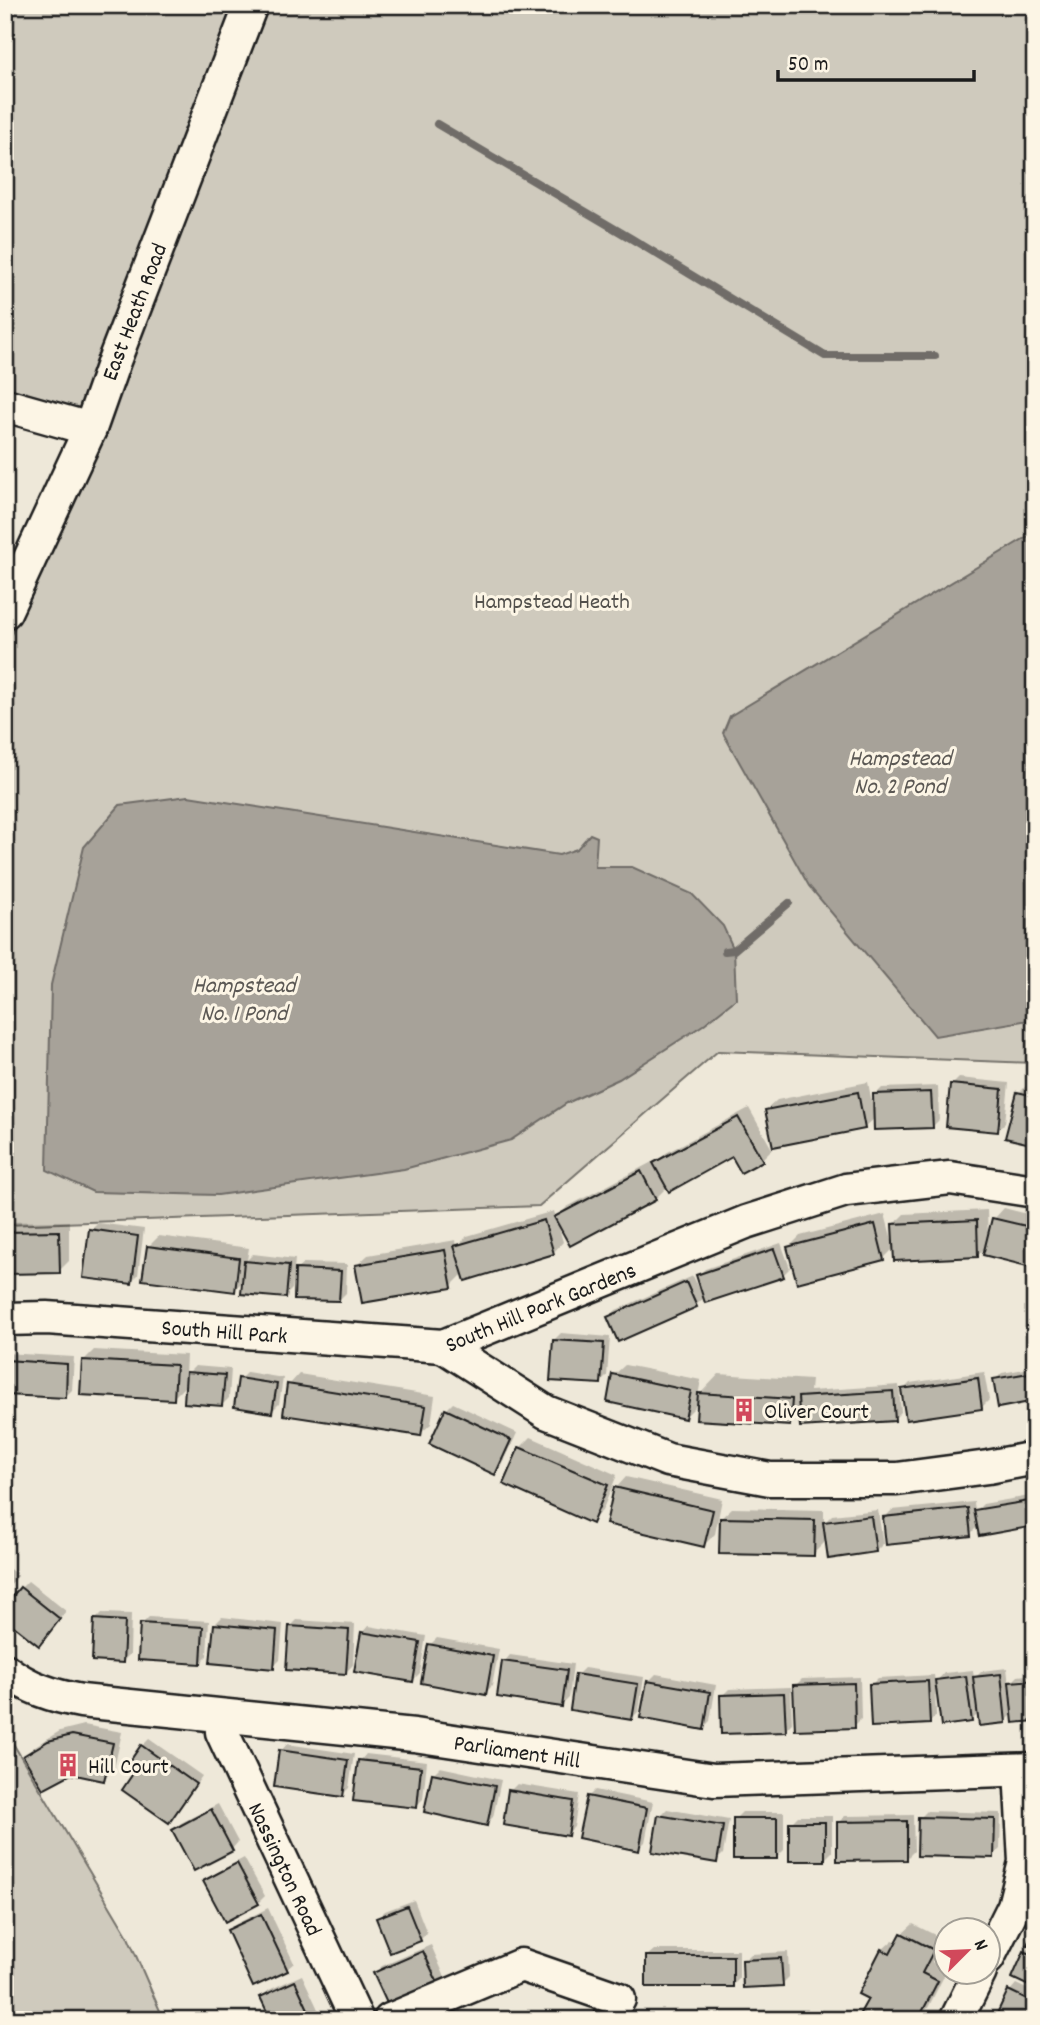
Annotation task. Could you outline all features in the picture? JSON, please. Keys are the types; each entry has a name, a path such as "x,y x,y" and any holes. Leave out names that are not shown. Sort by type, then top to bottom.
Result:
{"street":[{"name":"East Heath Road","path":"5,612 90,429 251,5"},
{"path":"5,405 90,429"},
{"name":"South Hill Park Gardens","path":"443,1346 746,1222 846,1189 950,1178 1035,1191"},
{"name":"South Hill Park","path":"5,1319 47,1318 443,1346"},
{"name":"South Hill Park Gardens","path":"443,1346 546,1412 681,1463 770,1479 897,1479 1035,1458"},
{"name":"Parliament Hill","path":"5,1670 37,1690 58,1697 221,1717 414,1735 714,1780 1028,1770"},
{"name":"Nassington Road","path":"221,1717 222,1732 357,2020"},
{"path":"1002,1930 1014,1906 1025,1862 1028,1770"},
{"path":"390,2020 522,1965 619,1998"},
{"path":"956,2020 973,1986"}],"green space":[{"name":"Hampstead Heath","path":"5,5 1035,5 1035,1063 718,1051 539,1206 5,1225 5,648 97,443 5,405"},
{"path":"5,1730 127,1935 164,2020 5,2020"}],"water":[{"name":"Hampstead No. 2 Pond","path":"1035,532 1035,1019 935,1036 809,886 723,733 730,716"},
{"name":"Hampstead No. 1 Pond","path":"188,796 559,855 577,849 590,834 597,837 595,867 632,867 692,894 723,926 734,950 736,999 703,1025 619,1079 567,1103 511,1140 404,1169 218,1195 93,1192 47,1170 51,985 84,847 120,805"}],"building":[{"path":"950,1084 1002,1089 998,1132 946,1127"},
{"path":"858,1092 865,1129 773,1147 765,1110"},
{"path":"931,1092 933,1128 874,1130 873,1094"},
{"path":"1017,1092 1035,1096 1035,1145 1005,1138"},
{"path":"738,1117 763,1161 741,1173 732,1157 669,1192 653,1163"},
{"path":"641,1171 656,1200 570,1246 554,1217"},
{"path":"992,1218 1035,1228 1035,1268 983,1255"},
{"path":"544,1220 554,1254 465,1281 454,1246"},
{"path":"977,1220 978,1257 894,1261 892,1224"},
{"path":"875,1224 884,1260 797,1283 787,1247"},
{"path":"89,1229 138,1236 132,1284 83,1278"},
{"path":"59,1231 60,1273 5,1274 5,1232"},
{"path":"147,1246 239,1258 235,1292 142,1280"},
{"path":"774,1249 784,1277 705,1303 696,1275"},
{"path":"445,1250 452,1288 362,1303 355,1265"},
{"path":"244,1261 289,1265 286,1298 241,1294"},
{"path":"295,1269 341,1271 339,1301 294,1300"},
{"path":"686,1282 697,1307 618,1342 607,1317"},
{"path":"553,1340 604,1343 601,1384 550,1381"},
{"path":"5,1360 67,1364 66,1398 5,1395"},
{"path":"82,1360 176,1365 174,1400 80,1395"},
{"path":"186,1372 225,1375 222,1406 184,1403"},
{"path":"1035,1372 1035,1401 998,1408 993,1379"},
{"path":"612,1374 691,1391 685,1419 607,1402"},
{"path":"238,1378 277,1384 272,1413 234,1407"},
{"path":"978,1378 982,1409 906,1420 901,1389"},
{"path":"287,1384 426,1406 421,1436 283,1415"},
{"path":"893,1391 895,1421 800,1427 798,1397"},
{"name":"Oliver Court","path":"698,1393 792,1399 790,1426 696,1420"},
{"path":"445,1409 511,1440 495,1475 429,1444"},
{"path":"519,1447 608,1485 592,1524 503,1484"},
{"path":"614,1487 713,1510 704,1547 606,1524"},
{"path":"1035,1500 1035,1526 979,1536 974,1510"},
{"path":"968,1508 971,1536 886,1545 883,1517"},
{"path":"871,1516 876,1552 828,1559 823,1522"},
{"path":"720,1518 815,1520 814,1556 719,1554"},
{"path":"20,1587 60,1619 39,1646 5,1619 5,1605"},
{"path":"94,1619 125,1621 123,1663 92,1661"},
{"path":"140,1623 203,1627 201,1664 138,1660"},
{"path":"214,1624 277,1630 274,1669 210,1663"},
{"path":"289,1626 349,1630 346,1674 286,1670"},
{"path":"361,1632 420,1642 413,1682 354,1672"},
{"path":"428,1644 493,1656 486,1695 421,1683"},
{"path":"502,1661 567,1670 562,1707 497,1697"},
{"path":"575,1674 638,1684 632,1720 570,1710"},
{"path":"1001,1674 1006,1723 979,1726 973,1677"},
{"path":"966,1676 972,1722 941,1726 935,1680"},
{"path":"1035,1680 1035,1721 1013,1723 1009,1682"},
{"path":"647,1681 710,1692 704,1730 640,1718"},
{"path":"928,1681 930,1724 871,1727 869,1684"},
{"path":"854,1683 855,1728 795,1730 793,1685"},
{"path":"784,1693 786,1732 721,1734 720,1695"},
{"name":"Hill Court","path":"72,1735 113,1743 104,1781 71,1774 43,1789 23,1756 48,1741"},
{"path":"141,1745 196,1784 169,1823 122,1790 136,1769 128,1764"},
{"path":"279,1750 348,1760 343,1797 274,1787"},
{"path":"358,1760 421,1767 417,1808 353,1801"},
{"path":"432,1773 495,1786 487,1826 424,1812"},
{"path":"508,1790 573,1801 568,1836 503,1825"},
{"path":"587,1796 647,1808 639,1851 578,1838"},
{"path":"211,1809 233,1851 194,1871 172,1830"},
{"path":"658,1815 723,1826 717,1863 652,1852"},
{"path":"918,1817 995,1819 994,1858 917,1856"},
{"path":"733,1818 777,1818 777,1859 733,1859"},
{"path":"907,1821 907,1860 837,1861 837,1822"},
{"path":"789,1822 825,1822 825,1861 789,1861"},
{"path":"237,1863 259,1904 225,1922 203,1881"},
{"path":"407,1906 421,1941 390,1953 376,1918"},
{"path":"261,1914 288,1971 253,1987 227,1930"},
{"path":"1035,1928 1035,1948 1027,1945"},
{"path":"901,1933 932,1949 922,1973 932,1978 932,1986 935,1986 918,2020 908,2016 906,2020 869,2020 859,2015 868,1999 858,1994 881,1949 890,1954"},
{"path":"423,1951 441,1990 391,2012 373,1973"},
{"path":"1024,1951 1035,1956 1035,1989 1012,1978"},
{"path":"646,1956 733,1956 733,1987 646,1987"},
{"path":"781,1958 783,1986 743,1988 742,1960"},
{"path":"295,1981 313,2020 271,2020 260,1997"},
{"path":"1008,1990 1035,2003 1035,2020 994,2020"},
{"path":"449,2005 454,2020 409,2020"},
{"path":"595,2010 612,2020 590,2020"}],"waterway":[{"path":"437,124 825,356 935,356"},
{"path":"725,951 734,950 789,903"}],"place":[{"name":"Oliver Court","path":"744,1410"},
{"name":"Hill Court","path":"68,1765"}]}
